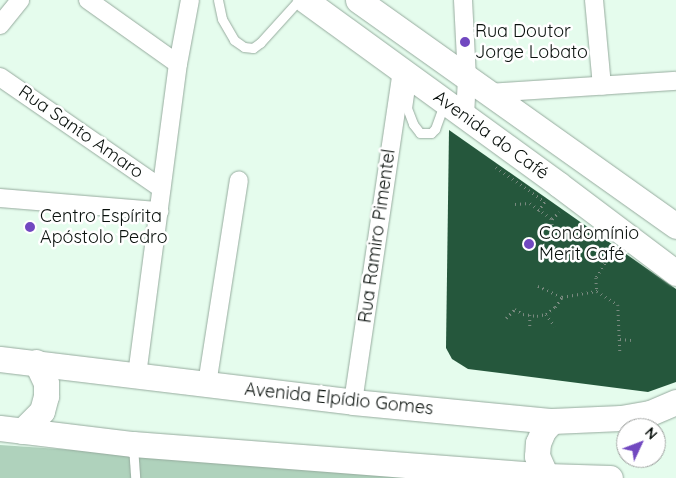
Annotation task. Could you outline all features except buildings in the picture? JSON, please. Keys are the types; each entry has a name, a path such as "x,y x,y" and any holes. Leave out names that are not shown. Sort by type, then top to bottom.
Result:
{"main road":[{"name":"Avenida do Café","path":"305,0 407,73 676,273"},
{"name":"Avenida do Café","path":"358,0 676,226"},
{"name":"Avenida Elpídio Gomes","path":"0,359 353,402 552,421 621,418 650,413 676,402"},
{"path":"11,430 42,411 46,396 46,383 36,362"},
{"path":"546,476 538,456 538,443 542,431 552,421"},
{"path":"11,430 133,444 546,476 610,478"}],"street":[{"path":"0,25 20,0"},
{"path":"88,0 178,64"},
{"path":"137,375 178,64 190,0"},
{"path":"463,0 467,78 465,116"},
{"path":"594,0 602,86"},
{"name":"Rua Ramiro Pimentel","path":"353,402 407,73"},
{"name":"Rua Santo Amaro","path":"0,77 161,188"},
{"path":"489,93 676,81"},
{"path":"207,384 238,180"},
{"path":"0,198 159,211"}],"lane":[{"path":"218,0 222,19 234,40 244,47 253,48 260,43 299,0"},
{"path":"407,73 407,108 413,124 420,133 431,132 435,129 445,101"},
{"path":"133,444 135,478"}],"path":[{"path":"496,167 545,202"},
{"path":"515,204 530,203 552,219"},
{"path":"553,239 552,219 558,211 566,217"},
{"path":"597,291 596,278 614,250 606,245"},
{"path":"538,286 562,297 597,291 618,305 620,351"},
{"path":"506,318 515,309 530,315 546,314 555,307 562,297"},
{"path":"546,314 555,326"},
{"path":"530,315 530,327"},
{"path":"620,339 631,340"}],"green space":[{"path":"0,445 480,478 0,478"}],"place":[{"name":"Rua Doutor Jorge Lobato","path":"465,42"},
{"name":"Centro Espírita Apóstolo Pedro","path":"30,227"},
{"name":"Condomínio Merit Café","path":"529,244"}]}
